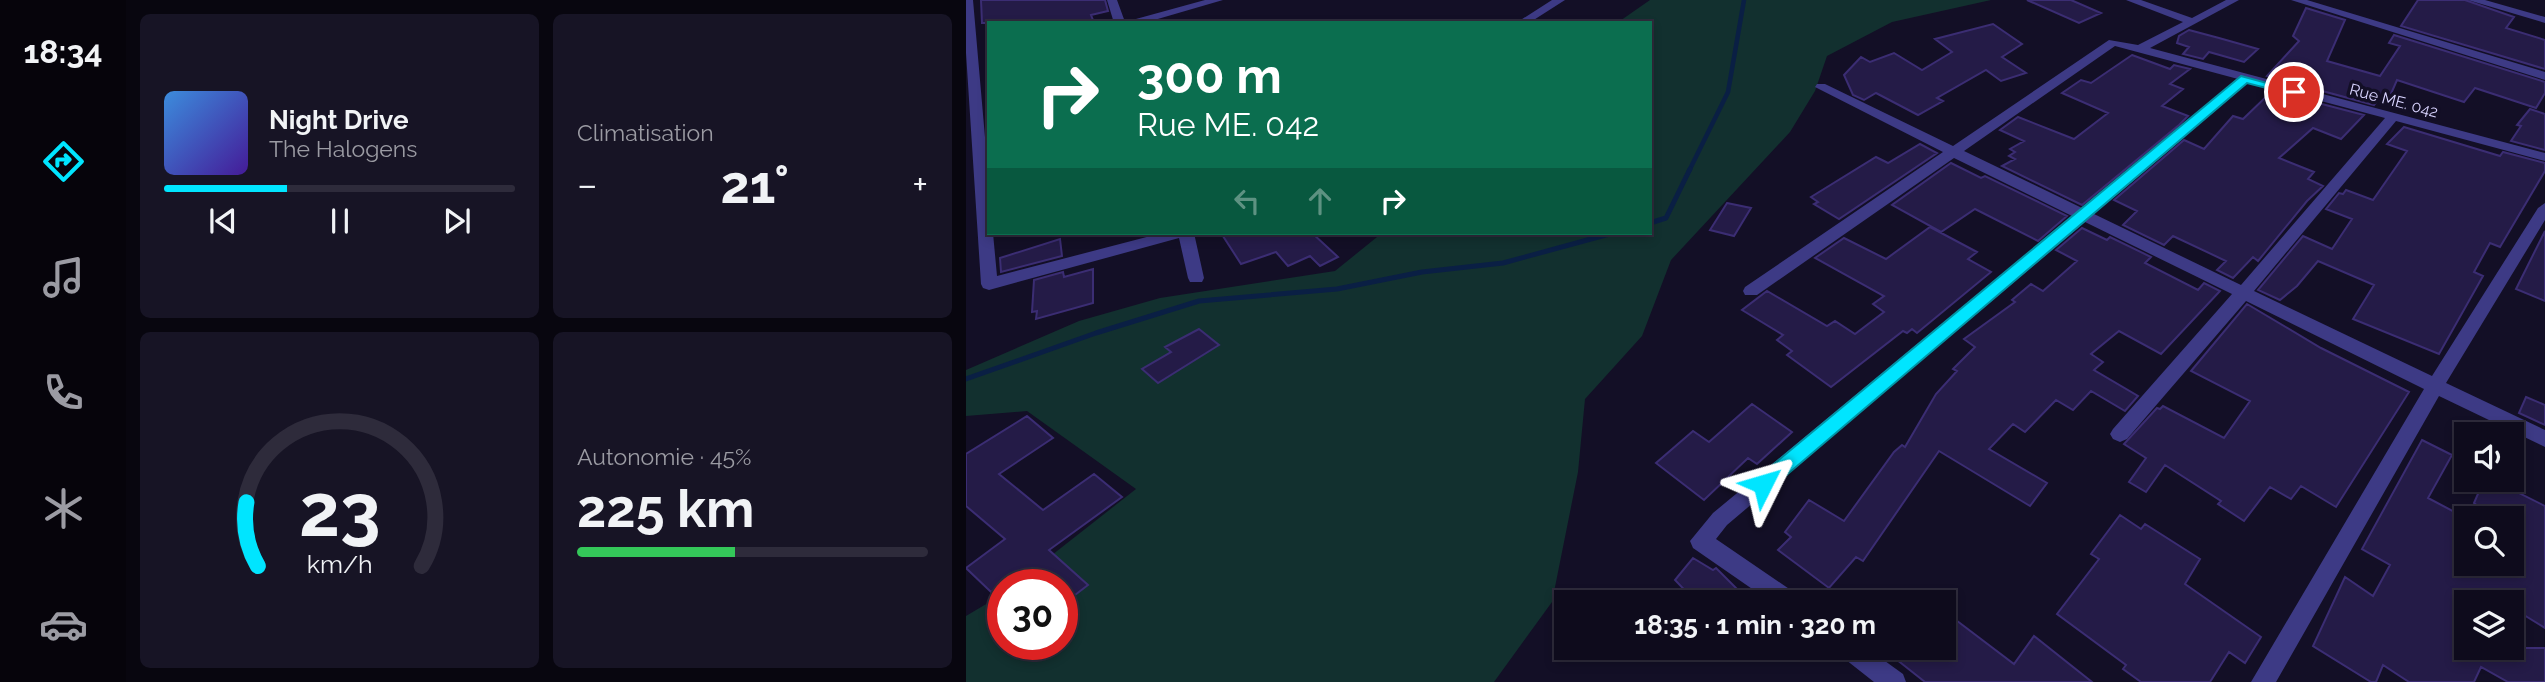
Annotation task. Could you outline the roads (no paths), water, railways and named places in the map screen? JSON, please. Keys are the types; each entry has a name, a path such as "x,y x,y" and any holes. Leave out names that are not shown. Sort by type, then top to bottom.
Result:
{"street":[{"path":"968,0 969,62 984,133 987,224"},
{"path":"1112,0 1119,21"},
{"path":"1137,21 1218,0"},
{"path":"1524,21 1560,0"},
{"path":"2131,0 2193,22"},
{"path":"2140,49 2234,0"},
{"path":"2296,0 2545,76"},
{"path":"2473,0 2545,20"},
{"name":"Rue ME. 042","path":"1955,152 2113,42 2545,157"},
{"path":"969,62 987,58"},
{"path":"1772,590 1701,541 1720,519 2245,79"},
{"path":"1821,88 2545,439"},
{"path":"2120,434 2393,117"},
{"path":"1751,291 1955,152"},
{"path":"2263,682 2435,386 2545,208"},
{"path":"987,235 989,284 1172,235"},
{"path":"1186,235 1196,278"},
{"path":"1865,660 1894,682"}],"waterway":[{"path":"1689,171 1728,92 1744,0"},
{"path":"1652,222 1666,218 1690,169"},
{"path":"966,379 1096,333 1199,301 1337,289 1422,272 1503,263 1606,235"}]}
